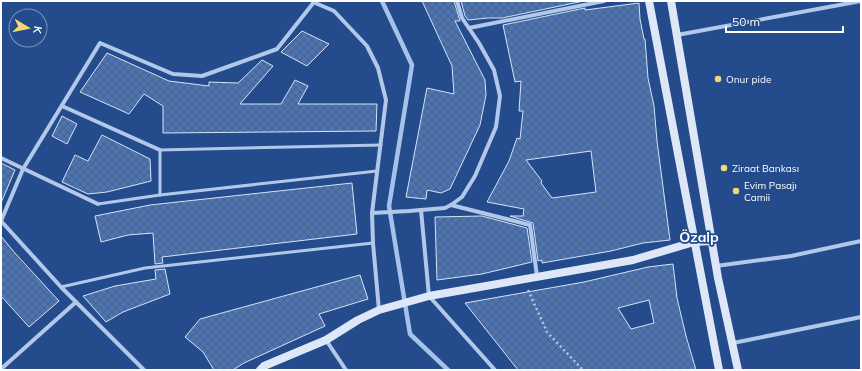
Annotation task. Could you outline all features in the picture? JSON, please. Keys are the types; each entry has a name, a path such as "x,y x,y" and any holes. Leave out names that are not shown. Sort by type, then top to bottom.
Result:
{"main road":[{"path":"649,1 719,370"},
{"path":"671,1 716,266 738,370"},
{"path":"260,370 264,366 326,340 358,320 379,310 429,296 633,260 694,242 712,241"}],"street":[{"path":"372,213 445,208 451,205 462,197 475,176 496,127 500,96 494,70 462,18 457,1"},
{"path":"469,28 604,1"},
{"path":"677,35 861,1"},
{"path":"144,370 61,287 1,221 22,169 100,42 173,74 202,76 277,49 313,2 334,11 367,46 378,68 386,100 372,213 379,310"},
{"path":"62,106 160,150"},
{"path":"1,158 98,204"},
{"path":"451,205 530,225 537,276"},
{"path":"421,210 429,296 495,370"},
{"path":"716,266 791,256 861,241"},
{"path":"1,369 76,302"},
{"path":"733,343 861,317"},
{"path":"326,340 346,370"}],"lane":[{"path":"160,195 160,150 381,145"},
{"path":"98,204 160,195 377,171"},
{"path":"61,287 145,268 373,243"}],"path":[{"path":"522,279 547,332 583,370"}],"building":[{"path":"422,1 454,1 460,21 455,21 485,80 486,95 480,125 450,189 441,193 427,190 426,199 406,197 427,88 454,94 452,66"},
{"path":"461,1 584,1 502,18 468,20 465,16"},
{"path":"639,3 640,19 645,39 648,78 654,106 670,240 643,243 611,251 542,263 542,260 538,261 533,223 510,216 523,216 524,209 487,202 509,161 517,138 520,139 523,111 519,111 521,81 515,82 503,25 585,8 585,10","holes":["591,151 596,192 552,198 541,183 542,181 526,160"]},
{"path":"302,31 329,44 307,66 281,52"},
{"path":"107,53 169,81 209,86 209,82 238,83 262,60 273,66 240,104 281,104 295,80 308,86 298,104 377,104 376,131 163,133 163,106 144,94 129,114 80,92"},
{"path":"62,116 77,124 67,144 52,136"},
{"path":"102,135 150,159 151,181 107,192 88,194 62,182 75,155 88,161"},
{"path":"1,163 15,170 1,203"},
{"path":"352,183 357,234 162,257 163,263 155,264 153,233 128,235 101,242 95,216 150,205"},
{"path":"482,216 527,228 532,262 482,274 437,280 435,217"},
{"path":"1,236 59,301 29,327 1,296"},
{"path":"673,264 677,298 696,370 518,370 465,303 584,282 648,267","holes":["649,300 654,323 631,329 618,308"]},
{"path":"165,269 170,294 123,312 106,322 83,296 115,286 156,279 155,270"},
{"path":"360,275 368,299 319,314 325,326 244,363 233,370 214,370 203,352 185,337 200,319"}],"waterway":[{"path":"382,1 412,65 389,206 410,334 448,370"}],"place":[{"name":"Onur pide","path":"718,79"},
{"name":"Ziraat Bankası","path":"724,168"},
{"name":"Evim Pasajı Camii","path":"736,191"}],"district":[{"name":"Özalp","path":"699,237"}]}
